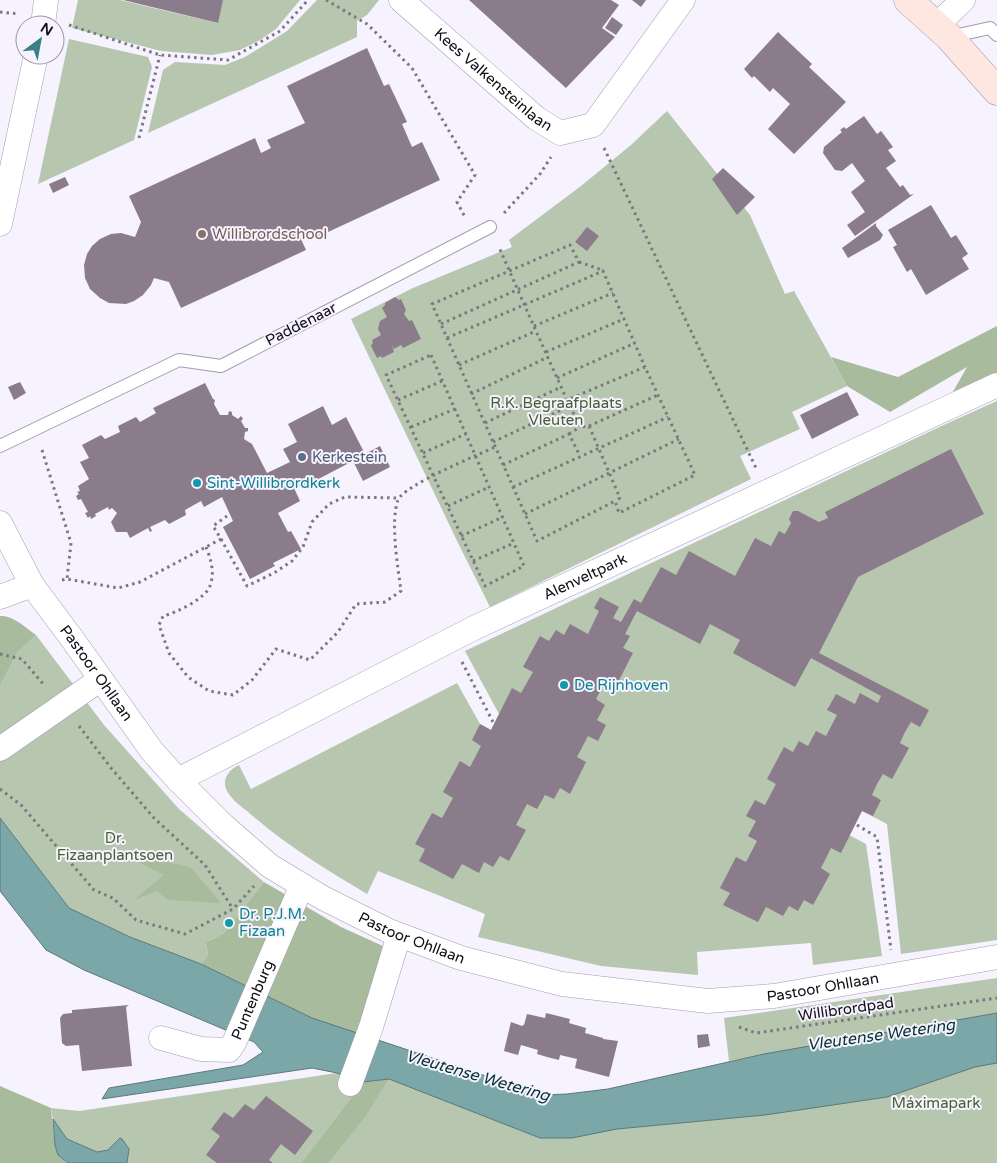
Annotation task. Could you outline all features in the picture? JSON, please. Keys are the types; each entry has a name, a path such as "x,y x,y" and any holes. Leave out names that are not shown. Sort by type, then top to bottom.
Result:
{"street":[{"name":"Kees Valkensteinlaan","path":"401,0 536,118 560,133 593,125"},
{"path":"593,125 683,0"},
{"path":"908,0 943,31 997,91"},
{"path":"943,31 963,0"},
{"path":"0,224 34,65"},
{"name":"Alenveltpark","path":"178,780 450,640 997,385"},
{"name":"Pastoor Ohllaan","path":"0,524 32,585 152,751 178,780 224,826 270,866 323,898 399,935 461,958 562,984 708,1001 774,996 997,957"},
{"path":"0,597 32,585"},
{"path":"0,749 101,679"},
{"name":"Puntenburg","path":"161,1038 201,1049 228,1050 234,1043 260,987 302,885"},
{"path":"350,1084 371,1027 399,935"}],"lane":[{"path":"943,31 994,32"},
{"name":"Paddenaar","path":"0,446 179,360 221,366 490,227"}],"path":[{"path":"44,14 160,56 228,60 280,31 308,0"},
{"path":"326,0 367,24 412,68 475,175 458,202 474,235"},
{"path":"139,138 160,56"},
{"path":"593,125 767,492"},
{"path":"560,133 555,151 540,174 490,227 580,427"},
{"path":"589,426 620,498 537,540 432,304 570,245 579,262 603,271 695,475 619,513 615,501"},
{"path":"441,324 579,262"},
{"path":"447,338 603,271"},
{"path":"534,326 613,293"},
{"path":"546,352 624,319"},
{"path":"459,365 536,331"},
{"path":"557,378 635,343"},
{"path":"431,356 524,566 485,586 398,400 386,375 431,356"},
{"path":"472,394 548,357"},
{"path":"567,400 645,367"},
{"path":"398,400 442,381"},
{"path":"485,424 561,387"},
{"path":"503,465 580,427 589,426 658,395"},
{"path":"493,442 570,406"},
{"path":"411,427 455,409"},
{"path":"513,487 668,417"},
{"path":"36,430 71,542 66,579"},
{"path":"423,453 466,434"},
{"path":"569,434 580,456"},
{"path":"525,514 679,439"},
{"path":"206,547 213,572 210,588 177,613 163,616 158,625 169,653 188,676 209,691 233,695 252,680 276,649 310,660 338,632 356,604 385,602 401,591 396,545 395,512 399,498 413,486 496,447"},
{"path":"448,506 489,487"},
{"path":"228,516 213,526 247,586 274,573 292,561 303,547 312,522 329,504 345,497 399,498"},
{"path":"461,536 503,517"},
{"path":"32,585 66,579 118,588 140,582 221,539"},
{"path":"473,561 514,543"},
{"path":"450,640 493,722"},
{"path":"0,654 22,659 154,818 205,865 233,909"},
{"path":"0,789 21,805 94,890 113,898 136,920 185,934 233,909 270,866"},
{"path":"857,825 877,836 894,975"},
{"name":"Willibrordpad","path":"708,1001 730,1024 756,1033 997,998"}],"green space":[{"path":"78,0 120,0 217,23 223,0 300,0 276,29 260,40 240,50 212,55 161,51 72,28"},
{"path":"317,0 379,0 367,15 357,21 357,37 148,133 163,70 175,62 225,65 245,57 287,31"},
{"path":"69,39 148,57 152,67 134,140 38,184 63,65 65,65"},
{"name":"R.K. Begraafplaats Vleuten","path":"667,111 750,215 785,294 794,291 847,386 792,412 800,429 740,456 751,479 490,607 351,319 413,288 512,247 509,240 581,186 631,145"},
{"path":"997,401 997,940 901,954 887,824 862,811 849,835 866,844 882,956 813,965 811,943 697,952 698,975 601,966 478,937 485,914 378,871 367,894 275,834 235,801 226,789 225,781 228,774 239,765 251,789 457,683 480,724 491,730 499,714 465,651"},
{"name":"Dr. Fizaanplantsoen","path":"36,635 104,725 179,809 264,882 223,934 206,942 208,955 201,964 130,937 69,908 0,818 0,686 17,653"},
{"path":"997,978 997,1013 729,1061 724,1018"},
{"name":"Máximapark","path":"997,1028 997,1163 316,1163 393,1067 561,1110"},
{"path":"337,1073 363,1082 301,1163 127,1163 129,1149 120,1138 108,1151 97,1152 82,1147 67,1139 53,1119 51,1108 79,1111"}],"shaded area":[{"path":"997,326 997,373 950,397 967,367 890,412 847,386 831,357 898,377"},
{"path":"0,616 14,620 36,635 17,653 0,686"},
{"path":"143,857 190,867 221,903 169,900 156,891 134,900 164,875 140,863"},
{"path":"264,882 341,927 405,956 377,1040 312,1018 201,964 208,955 206,942 223,934"},
{"path":"389,1078 365,1117 328,1163 301,1163 363,1082"},
{"path":"0,1086 51,1108 55,1145 58,1155 67,1163 0,1163"}],"water":[{"name":"Vleutense Wetering","path":"0,818 69,908 130,937 201,964 312,1018 543,1095 608,1089 764,1054 997,1013 997,1063 975,1067 887,1097 765,1115 617,1129 572,1138 540,1138 389,1079 363,1082 337,1073 312,1068 102,1099 109,1088 243,1065 263,1052 254,1042 84,970 46,950 0,891"},
{"path":"53,1119 67,1139 97,1152 108,1150 120,1138 122,1139 129,1149 127,1163 68,1163 58,1155 55,1145"}],"building":[{"path":"123,0 223,0 218,23"},
{"path":"469,0 611,0 619,5 602,28 615,37 566,88"},
{"path":"632,0 646,0 641,7"},
{"path":"612,17 623,25 616,35 605,28"},
{"path":"778,32 812,64 809,67 846,102 794,154 768,129 790,104 773,88 770,92 744,69"},
{"path":"367,48 384,86 389,84 407,122 402,124 412,147 422,142 440,180 313,239 310,232 300,237 306,250 181,308 169,282 154,278 143,295 126,304 109,303 90,289 85,278 84,265 87,254 92,246 100,239 111,234 121,233 135,237 141,222 129,196 255,138 261,153 271,148 267,140 305,123 287,86"},
{"path":"864,116 877,134 881,131 893,147 888,150 896,161 886,168 900,187 903,185 910,195 914,194 855,236 847,225 865,212 851,192 865,181 852,163 842,171 835,170 823,153 824,147 842,132 840,130 844,127 846,129"},
{"path":"723,168 755,197 737,215 712,179"},
{"path":"65,177 69,185 53,193 49,184"},
{"path":"931,205 951,238 956,235 968,254 962,258 969,269 926,295 911,269 907,272 893,247 897,245 888,230"},
{"path":"876,223 876,226 883,235 880,240 848,258 842,248"},
{"path":"587,227 599,236 587,251 575,242"},
{"path":"395,297 399,300 401,299 406,310 404,314 409,321 412,320 421,339 403,348 401,345 394,349 392,345 394,352 382,358 381,356 377,358 371,346 372,340 381,335 378,329 380,321 387,317 382,308 385,303"},
{"path":"20,382 26,393 14,400 8,387"},
{"name":"Sint-Willibrordkerk","path":"205,383 215,400 214,404 220,415 228,415 229,411 238,419 241,416 243,419 241,421 245,428 248,428 244,439 252,444 267,473 290,462 283,449 297,442 288,424 323,406 332,425 346,417 365,454 380,446 390,467 363,481 353,461 303,487 301,485 294,488 300,501 278,513 288,532 291,531 301,549 273,563 275,566 250,579 223,527 233,521 222,497 204,507 201,501 185,510 186,515 169,524 165,520 150,527 152,531 150,532 148,528 130,538 127,532 116,532 111,522 117,513 112,508 109,510 108,507 95,514 96,516 91,519 90,516 88,518 85,513 88,512 81,499 78,500 76,496 79,494 77,492 80,491 78,486 89,479 80,462 89,458 82,445 101,435 105,439 120,432 118,426 136,417 140,422 156,413 153,408"},
{"path":"847,392 859,415 812,439 800,415"},
{"name":"De Rijnhoven","path":"951,449 984,514 858,577 819,653 929,710 920,727 911,722 905,732 900,743 909,748 892,779 883,774 877,784 872,795 881,800 873,816 862,811 841,853 831,848 821,868 830,874 813,905 804,900 798,911 789,906 783,916 766,907 758,922 723,905 730,893 720,888 736,857 746,862 757,841 748,836 756,821 746,816 755,800 765,805 776,784 767,779 784,747 793,752 799,741 808,746 816,731 826,736 837,715 827,710 836,694 855,704 860,693 878,703 881,696 811,658 795,687 733,653 740,640 710,624 700,644 637,611 625,634 630,636 623,648 633,653 617,684 607,679 596,699 605,705 597,720 606,725 598,741 588,736 577,757 586,762 570,794 560,788 554,799 545,795 537,809 527,804 516,825 526,830 509,861 500,856 493,867 484,862 479,873 462,864 453,879 419,861 425,849 415,844 432,813 442,818 453,798 443,792 460,761 470,767 481,746 472,740 480,724 491,730 512,688 521,693 533,672 523,667 540,636 549,641 556,630 564,635 570,624 588,634 599,611 594,608 600,597 619,607 613,618 621,622 634,599 641,603 661,567 676,575 689,551 735,576 755,538 771,546 779,531 785,534 791,523 789,519 793,511 798,511 819,522 828,518 825,512"},
{"path":"129,1005 126,1007 132,1066 82,1071 79,1045 66,1046 62,1043 60,1018 63,1014 72,1013 72,1010"},
{"path":"546,1013 570,1019 569,1023 586,1028 585,1033 603,1039 618,1041 609,1077 575,1068 577,1059 560,1055 559,1060 547,1057 537,1054 538,1050 521,1045 518,1055 504,1051 511,1022 522,1026 527,1014 545,1018"},
{"path":"708,1034 710,1046 698,1048 697,1035"},
{"path":"266,1096 313,1131 295,1155 281,1144 269,1160 273,1163 217,1163 206,1155 220,1136 211,1129 224,1112 233,1118 245,1104 254,1110"}],"place":[{"name":"Willibrordschool","path":"202,234"},
{"name":"Kerkestein","path":"302,457"},
{"name":"Sint-Willibrordkerk","path":"197,483"},
{"name":"De Rijnhoven","path":"564,685"},
{"name":"Dr. P.J.M. Fizaan","path":"229,923"}]}
